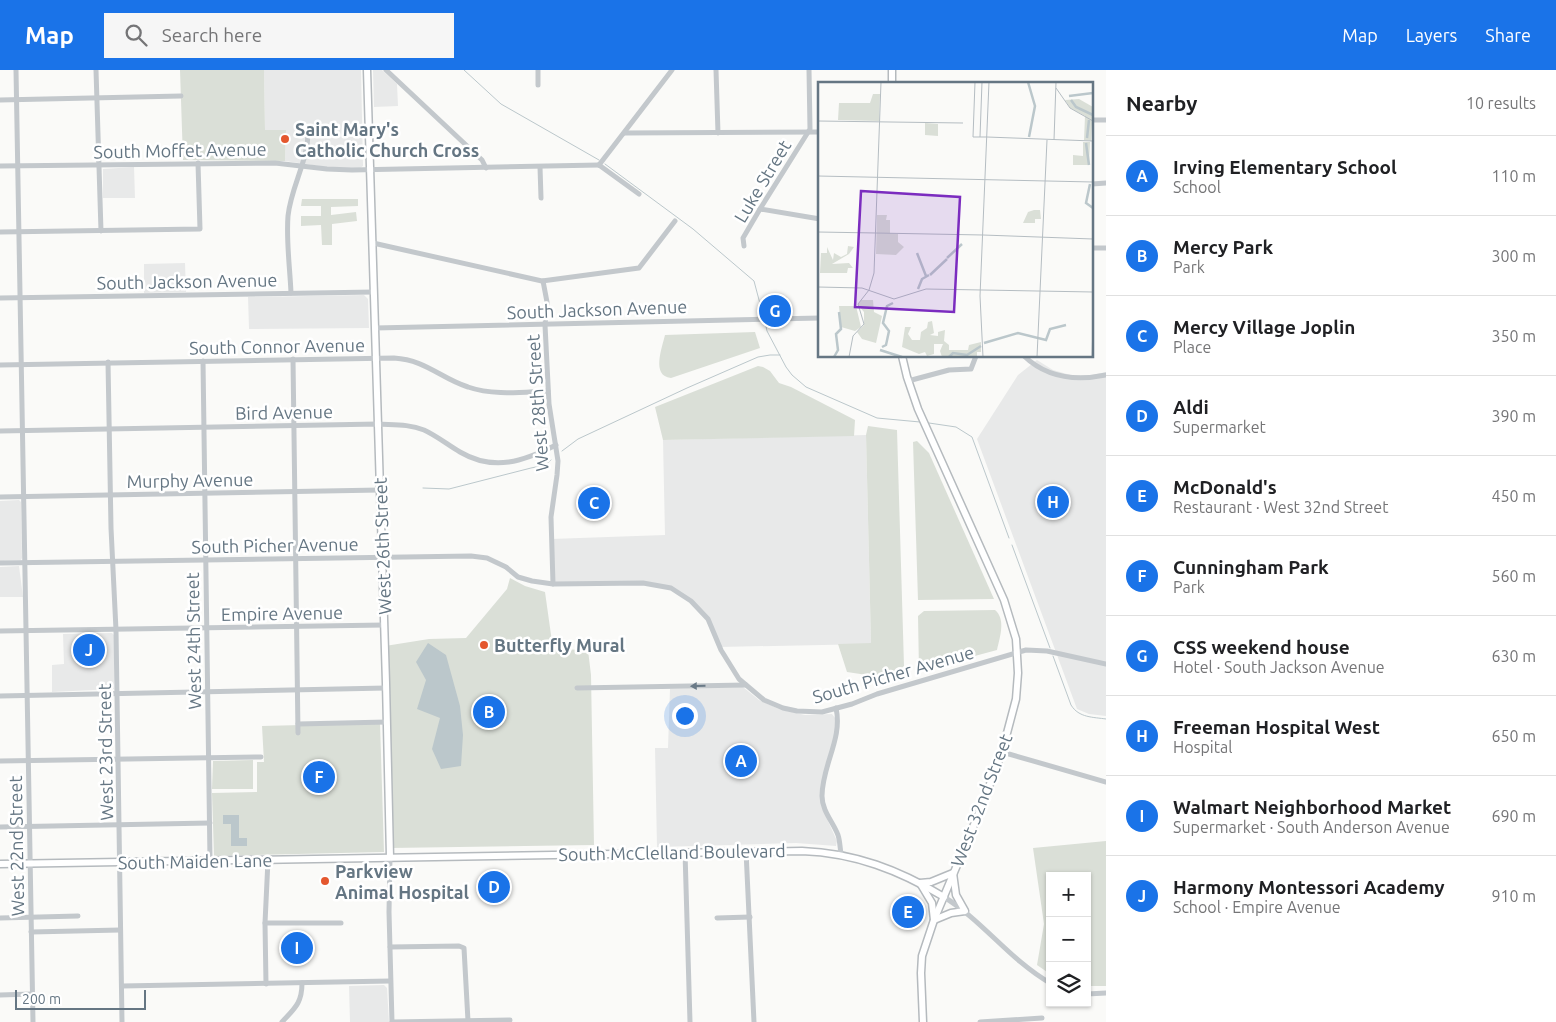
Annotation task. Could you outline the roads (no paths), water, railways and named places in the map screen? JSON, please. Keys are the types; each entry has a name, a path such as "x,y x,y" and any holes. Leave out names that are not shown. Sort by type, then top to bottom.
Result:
{"main road":[{"name":"West 26th Street","path":"367,70 390,857"},
{"name":"West 32nd Street","path":"902,358 918,409 1004,600 1013,626 1018,652 1016,699 1002,752 982,808 952,873 922,958 923,1022"},
{"name":"South McClelland Boulevard","path":"390,857 802,850 841,854 881,865 920,883 944,897"},
{"name":"South Maiden Lane","path":"0,864 390,857"},
{"path":"952,873 956,895 965,911 951,913 934,920 932,903 920,883 932,882 952,873"}],"street":[{"name":"West 22nd Street","path":"16,70 33,1022"},
{"path":"96,70 101,231"},
{"path":"386,70 482,160 486,168"},
{"path":"538,70 538,85"},
{"path":"639,194 599,165 672,70"},
{"path":"716,70 718,133"},
{"path":"808,132 810,129 809,70"},
{"path":"0,100 181,96"},
{"path":"291,293 288,216 308,146 308,130"},
{"name":"Luke Street","path":"744,246 743,238 808,132"},
{"path":"624,134 818,132"},
{"path":"0,232 200,228 198,163"},
{"name":"South Moffet Avenue","path":"0,166 275,163 334,170 369,170 599,165"},
{"path":"540,167 541,198"},
{"path":"760,208 818,219"},
{"path":"372,243 543,281 639,268 675,221"},
{"name":"West 28th Street","path":"543,281 546,296 545,325 548,391 556,445 558,475 551,517 553,584"},
{"name":"South Jackson Avenue","path":"0,298 374,292"},
{"path":"785,300 788,318"},
{"name":"South Jackson Avenue","path":"375,328 818,318"},
{"path":"908,381 949,370 971,369 975,358"},
{"path":"1026,358 1035,365 1053,374 1068,378 1106,375"},
{"path":"292,359 298,733"},
{"name":"South Connor Avenue","path":"0,364 402,359 416,362 460,384 482,391 496,393 548,391"},
{"name":"West 24th Street","path":"203,361 210,860"},
{"name":"West 23rd Street","path":"108,362 116,630 122,1022"},
{"name":"Bird Avenue","path":"0,431 400,425 419,429 470,457 488,462 519,461 556,445"},
{"name":"Murphy Avenue","path":"0,497 380,490"},
{"name":"South Picher Avenue","path":"0,563 471,556 488,558 506,567 518,577 532,582 553,584 643,583 671,588 691,601 708,619 721,650 739,678 764,700 792,710 814,713 836,708 1018,652 1039,650 1106,664"},
{"name":"Empire Avenue","path":"0,631 384,625"},
{"path":"577,688 747,685"},
{"path":"0,696 386,688"},
{"path":"836,708 838,730 824,781 822,796 838,836 841,854"},
{"path":"298,724 387,722"},
{"path":"1002,752 1106,782"},
{"path":"0,762 260,757"},
{"path":"0,827 210,823"},
{"path":"746,851 754,1022"},
{"path":"685,852 690,1022"},
{"name":"West 26th Street","path":"390,857 390,982 392,1022"},
{"path":"266,984 268,860"},
{"path":"944,897 965,911 1022,964 1046,980"},
{"path":"0,918 78,916"},
{"path":"717,918 750,917"},
{"path":"266,923 341,923"},
{"path":"31,932 120,930"},
{"path":"390,947 459,946 464,948 468,1021"},
{"path":"122,986 390,982"},
{"path":"282,1022 300,1000 302,983"},
{"path":"1091,994 1106,993"},
{"path":"0,995 32,994"},
{"path":"980,1022 1042,1018"},
{"path":"392,1022 510,1020"}],"waterway":[{"path":"464,70 501,104 599,160"},
{"path":"605,164 693,229 754,281 763,315"},
{"path":"765,322 767,331 786,367 806,387 877,418 920,422"},
{"path":"562,451 578,439 687,388 758,357 780,355"},
{"path":"929,423 956,427 972,437 1009,538"},
{"path":"423,488 449,489 545,465 551,460"},
{"path":"1012,545 1050,648"},
{"path":"1053,656 1074,709 1082,715 1106,719"}],"place":[{"name":"Saint Mary's Catholic Church Cross","path":"285,139"},
{"name":"CSS weekend house","path":"775,311"},
{"name":"Freeman Hospital West","path":"1053,502"},
{"name":"Mercy Village Joplin","path":"594,503"},
{"name":"Butterfly Mural","path":"484,645"},
{"name":"Harmony Montessori Academy","path":"89,650"},
{"name":"Mercy Park","path":"489,712"},
{"name":"Irving Elementary School","path":"741,761"},
{"name":"Cunningham Park","path":"319,777"},
{"name":"Parkview Animal Hospital","path":"325,881"},
{"name":"Aldi","path":"494,887"},
{"name":"McDonald's","path":"908,912"},
{"name":"Walmart Neighborhood Market","path":"297,948"}]}
